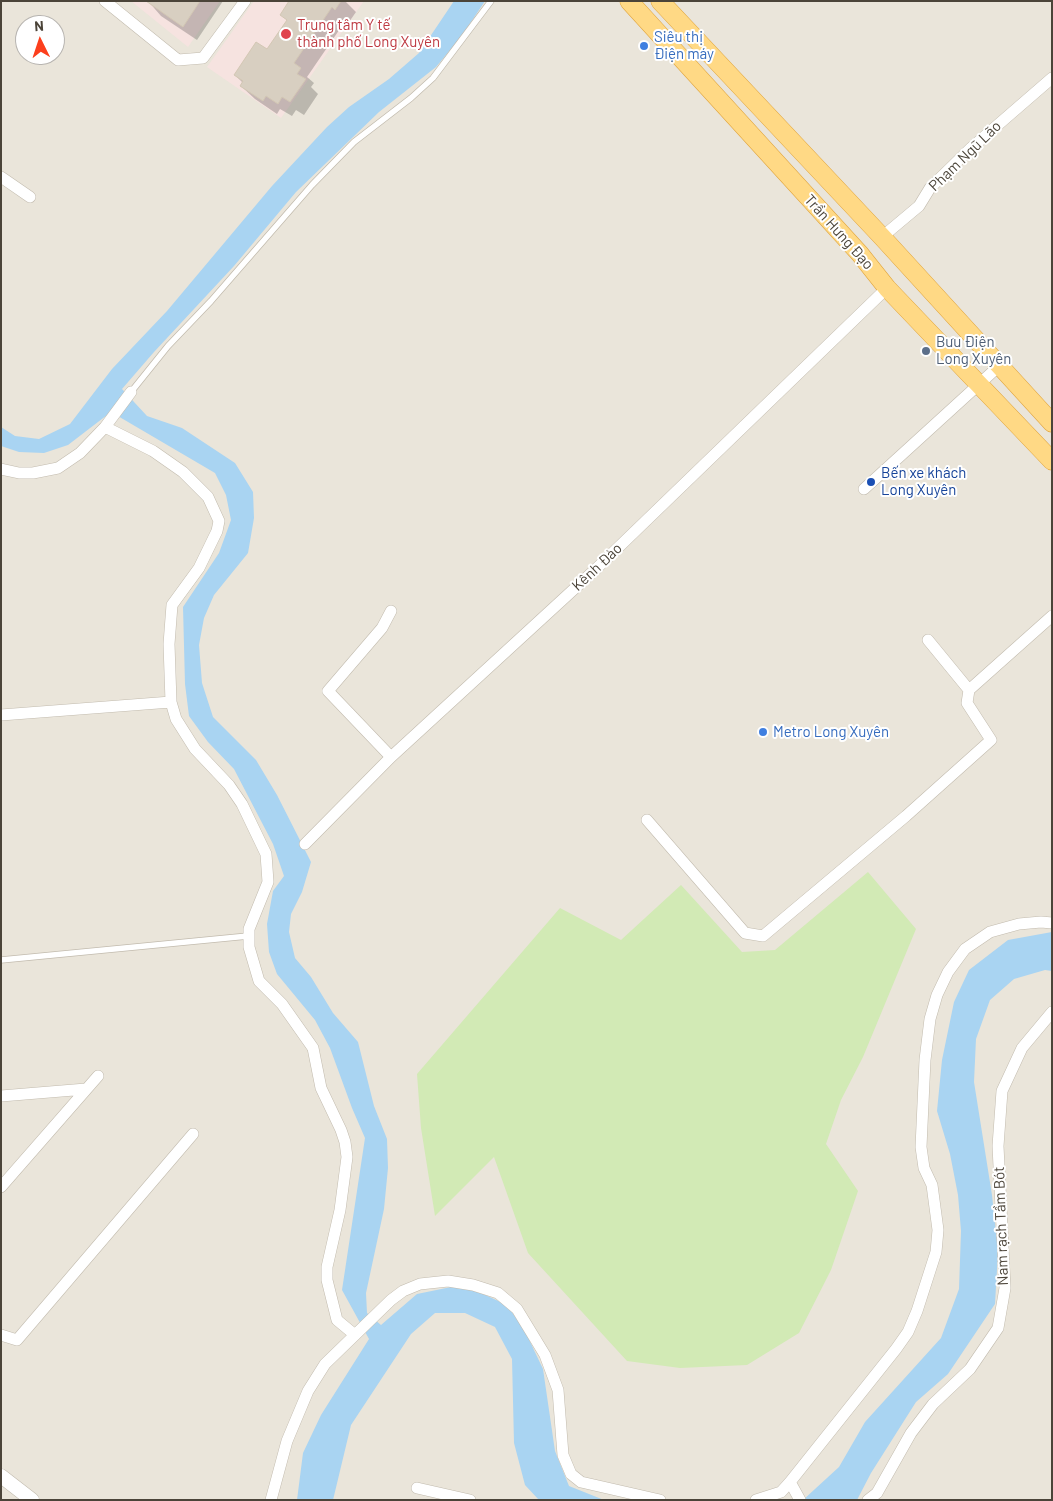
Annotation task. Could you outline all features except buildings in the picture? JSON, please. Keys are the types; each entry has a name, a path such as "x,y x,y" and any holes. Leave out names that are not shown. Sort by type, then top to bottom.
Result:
{"highway":[{"name":"Trần Hưng Đạo","path":"629,1 860,254 887,288 1052,461"},
{"name":"Trần Hưng Đạo","path":"660,1 882,236 1052,423"},
{"path":"860,254 882,236"}],"street":[{"path":"105,1 178,60 203,58 245,1"},
{"name":"Phạm Ngũ Lão","path":"882,236 919,206 930,188 970,149 1052,78"},
{"path":"1,177 30,197"},
{"name":"Kênh Đào","path":"305,844 391,757 597,568 887,288"},
{"path":"864,489 999,366"},
{"path":"1,468 19,473 34,473 58,468 80,453 108,424 131,392"},
{"path":"108,424 153,450 183,472 208,497 219,521 218,531 199,568 172,605 169,644 171,702 176,719 195,749 229,785 242,804 266,854 268,882 254,914 248,936 254,970 259,981 282,1004 313,1048 321,1088 342,1130 347,1157 340,1210 327,1267 327,1280 337,1320 357,1334"},
{"path":"391,611 382,628 328,692 391,757"},
{"path":"647,820 746,933 762,936 906,816 991,740 967,703 969,690 1052,616"},
{"path":"928,640 969,690"},
{"path":"1,715 171,702"},
{"path":"756,1500 781,1492 844,1417 908,1332 936,1252 938,1230 935,1205 921,1147 925,1060 930,1019 937,995 965,949 990,932 1019,924 1052,923"},
{"name":"Nam rạch Tầm Bót","path":"868,1500 877,1493 911,1433 933,1404 970,1369 998,1328 1005,1288 998,1146 1002,1091 1022,1048 1052,1012"},
{"path":"1,1187 98,1076"},
{"path":"1,1096 86,1089"},
{"path":"1,1336 17,1340 193,1134"},
{"path":"271,1500 287,1441 308,1392 325,1364 391,1300 403,1291 432,1282 464,1283 498,1294 517,1309 544,1355 558,1390 563,1455 571,1474 581,1482 660,1500"},
{"path":"1,1476 32,1500"},
{"path":"790,1482 799,1498"},
{"path":"416,1488 470,1500"}],"lane":[{"path":"131,392 168,346 218,294 312,185 354,142 411,98 433,78 491,1"},
{"path":"1,960 248,936"}],"shaded area":[{"path":"1,1 1052,1 1052,1500 1,1500"},
{"path":"131,1 220,1 188,47"},
{"name":"Trung tâm Y tế thành phố Long Xuyên","path":"254,1 364,1 281,118 207,67"}],"green space":[{"path":"868,872 916,929 863,1057 841,1100 826,1144 858,1191 831,1270 799,1333 747,1365 680,1368 627,1361 528,1253 494,1157 435,1216 421,1128 417,1074 560,908 621,940 681,885 742,952 775,950"}],"water":[{"path":"454,1 485,1 461,37 436,67 379,112 296,192 234,266 122,389 147,416 182,428 235,463 253,492 254,518 248,553 214,595 204,618 199,645 202,683 213,717 256,760 277,795 311,862 302,892 291,914 289,932 295,958 311,977 333,1013 358,1042 374,1106 387,1139 388,1168 384,1209 366,1293 367,1313 381,1325 417,1294 456,1286 481,1293 507,1305 525,1331 543,1369 555,1451 569,1486 604,1500 539,1500 525,1485 514,1443 512,1359 495,1327 465,1313 435,1313 411,1334 351,1425 333,1500 297,1500 303,1453 321,1415 369,1339 342,1290 365,1138 330,1048 315,1020 277,974 269,952 267,924 273,891 284,876 273,844 234,769 208,742 189,716 185,684 183,607 219,553 231,520 226,495 215,473 111,412 68,445 44,453 19,452 1,446 1,427 15,436 39,439 70,424 112,369 167,311 272,186 327,127 349,107 389,79 419,53"},
{"path":"1052,932 1052,971 1045,970 1014,979 990,1000 976,1039 974,1082 992,1195 998,1252 995,1304 948,1374 916,1402 871,1473 857,1500 803,1500 839,1467 865,1422 941,1338 959,1289 961,1231 958,1195 950,1154 937,1111 942,1060 954,1002 969,970 1008,940"}],"place":[{"name":"Trung tâm Y tế thành phố Long Xuyên","path":"286,34"},
{"name":"Siêu thị Điện máy","path":"644,46"},
{"name":"Bưu Điện Long Xuyên","path":"926,351"},
{"name":"Bến xe khách Long Xuyên","path":"871,482"},
{"name":"Metro Long Xuyên","path":"763,732"}]}
